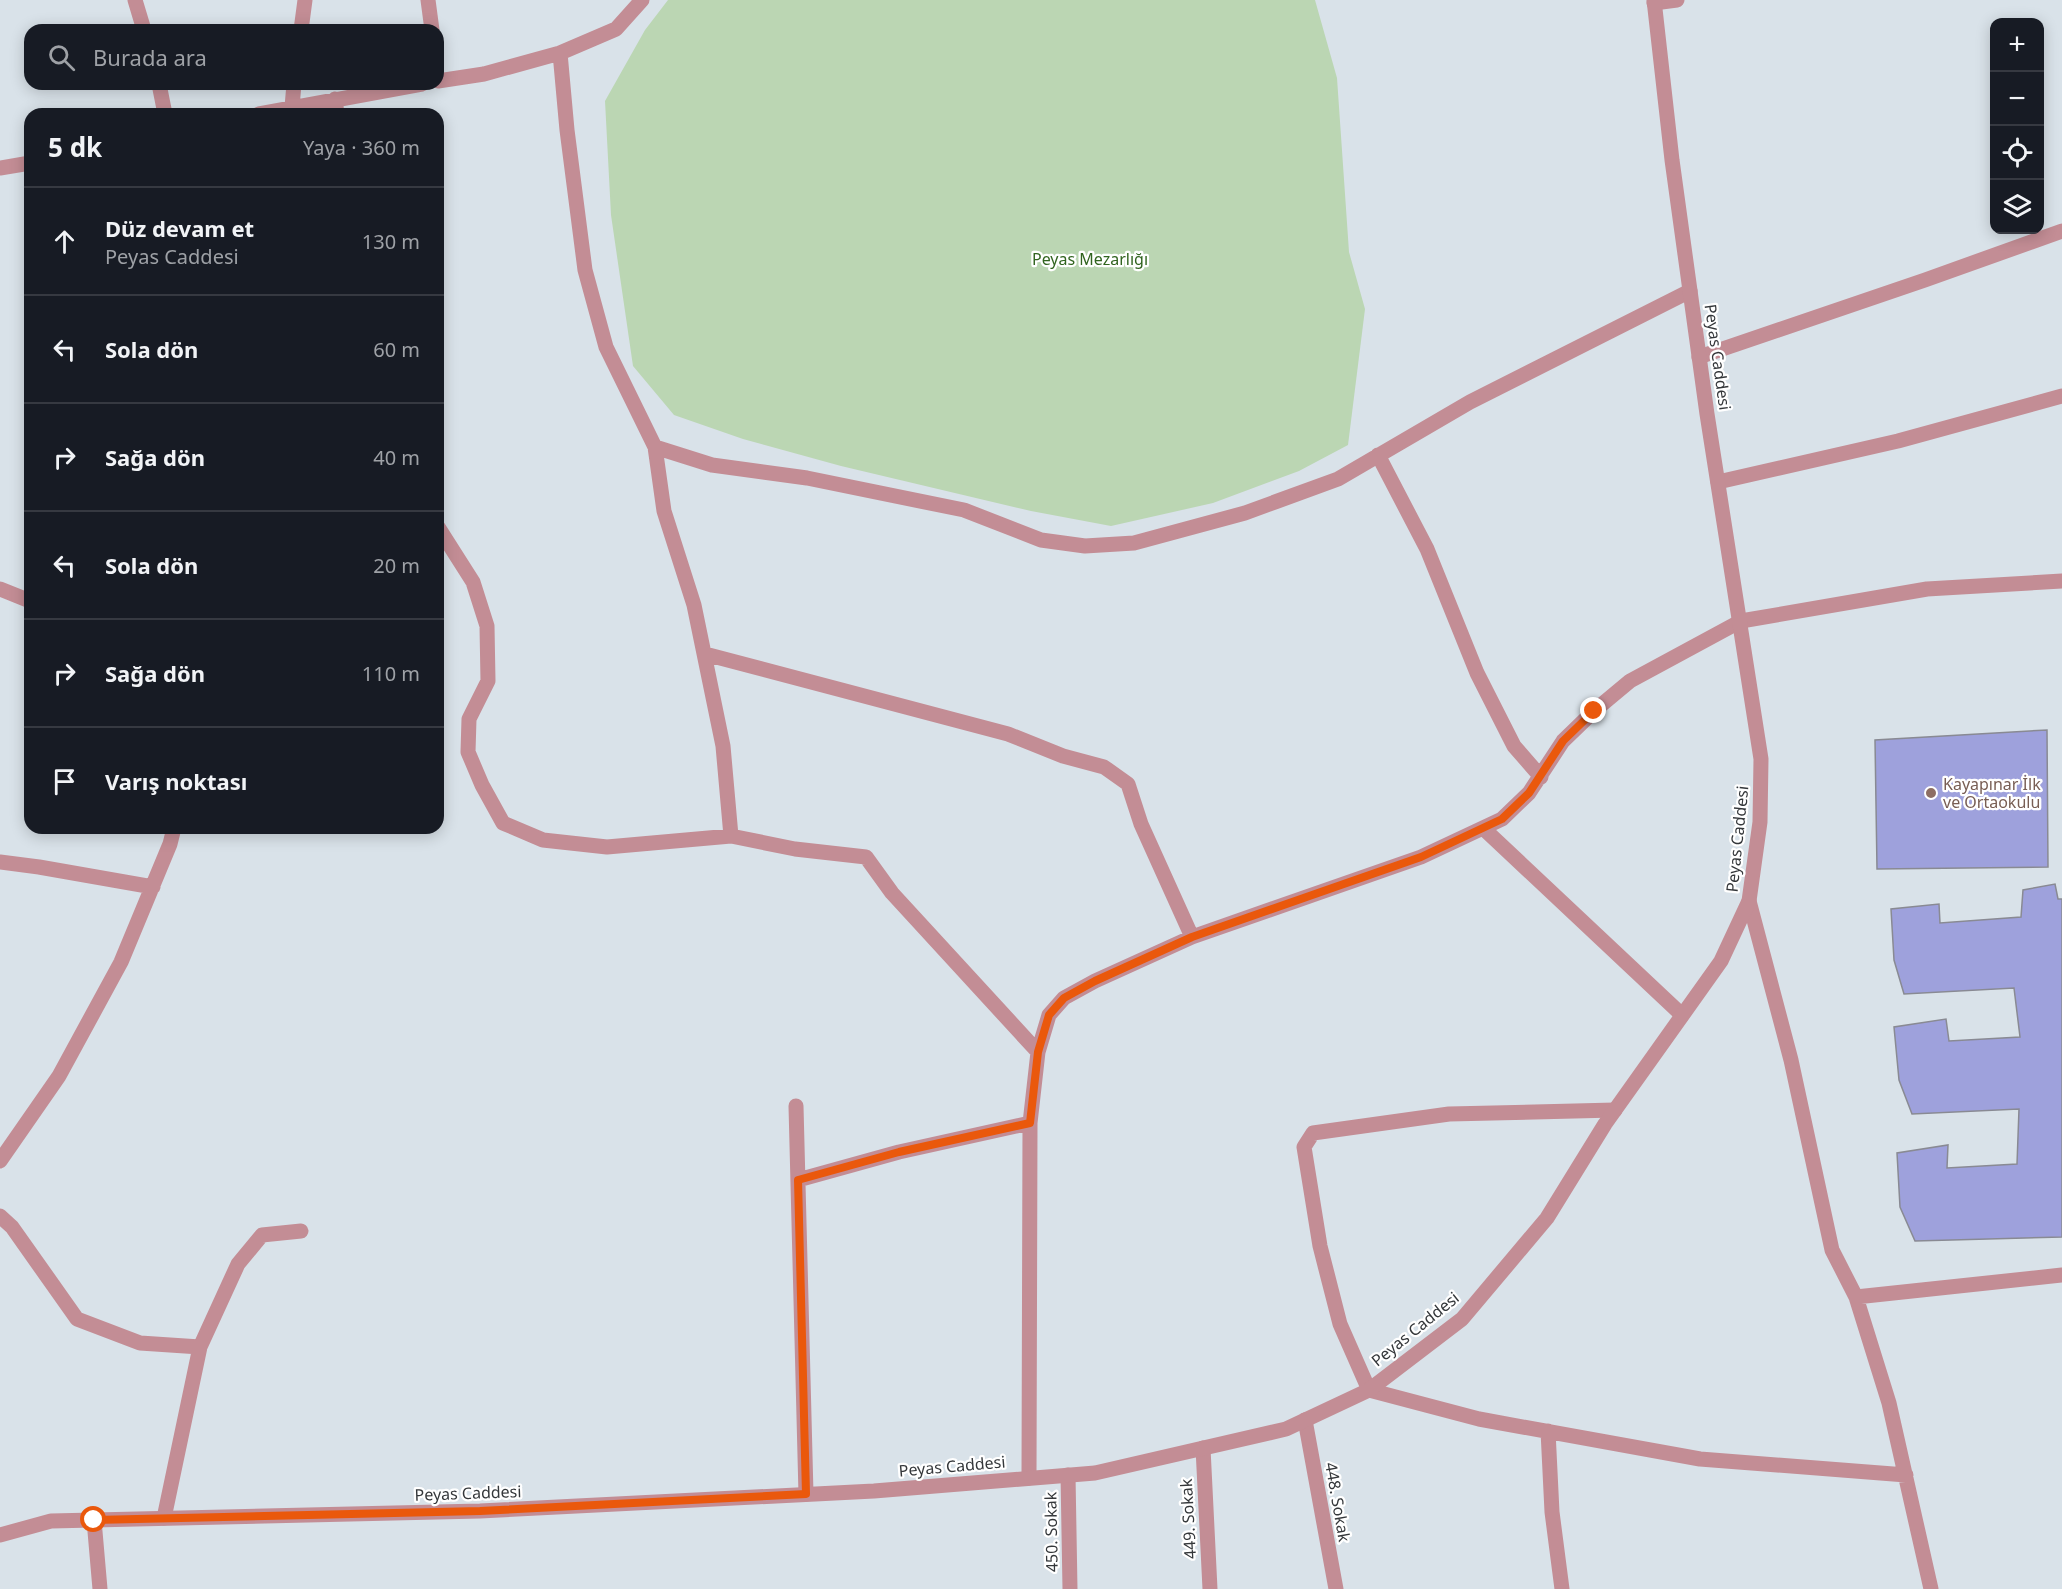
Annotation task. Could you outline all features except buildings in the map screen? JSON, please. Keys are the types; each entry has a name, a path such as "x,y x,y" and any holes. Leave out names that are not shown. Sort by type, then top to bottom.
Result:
{"street":[{"path":"135,0 142,24"},
{"path":"302,24 305,0"},
{"path":"428,0 431,24"},
{"path":"444,76 484,74 560,53 616,29 642,0"},
{"path":"1654,1 1677,0"},
{"name":"Peyas Caddesi","path":"0,1535 51,1521 480,1511 874,1491 1095,1473 1286,1429 1369,1390 1461,1319 1547,1218 1615,1110 1721,961 1749,901 1760,822 1761,759 1699,357 1672,160 1654,1"},
{"path":"560,53 567,130 585,270 606,346 655,447 664,511 694,605 723,746 731,836"},
{"path":"160,90 164,108"},
{"path":"291,107 293,90"},
{"path":"286,108 336,107 400,90"},
{"path":"0,168 24,164"},
{"path":"1699,357 2062,231"},
{"path":"655,447 712,465 807,478 964,510 1041,540 1085,546 1134,543 1245,513 1338,479 1470,402 1690,291"},
{"path":"1718,482 1898,441 2062,396"},
{"path":"1378,455 1427,549 1482,683 1514,746 1541,777"},
{"path":"444,536 473,582 487,626 488,681 469,719 468,752 503,823 543,840 607,847 731,836 795,849 866,857 892,893 1038,1052"},
{"path":"1029,1478 1030,1123 1038,1052 1049,1015 1064,998 1095,981 1192,937 1421,857 1502,819 1529,793 1563,741 1630,681 1741,621 1928,589 2062,581"},
{"path":"0,589 24,599"},
{"path":"705,654 1008,734 1063,756 1104,767 1128,784 1141,824 1192,937"},
{"path":"1483,828 1682,1015"},
{"path":"0,1161 59,1076 121,962 171,844 173,834"},
{"path":"0,862 153,887"},
{"path":"1749,901 1791,1060 1832,1250 1856,1297 1889,1403 1931,1589"},
{"path":"796,1106 806,1494"},
{"path":"1615,1110 1449,1114 1313,1133 1305,1147 1320,1246 1340,1324 1369,1390 1479,1419 1700,1459 1906,1476"},
{"path":"798,1180 899,1152 1030,1123"},
{"path":"0,1216 12,1227 77,1319 140,1343 200,1347"},
{"path":"164,1518 200,1347 238,1264 262,1235 301,1231"},
{"path":"1856,1297 2062,1275"},
{"name":"448. Sokak","path":"1305,1420 1336,1589"},
{"path":"1548,1431 1552,1512 1562,1589"},
{"name":"449. Sokak","path":"1203,1448 1210,1589"},
{"name":"450. Sokak","path":"1068,1475 1070,1589"},
{"path":"94,1520 100,1589"}],"green space":[{"name":"Peyas Mezarlığı","path":"668,0 1315,0 1337,78 1349,252 1365,309 1348,445 1299,471 1213,503 1111,526 1031,511 841,466 743,439 674,415 633,366 611,215 605,101 645,30"}],"place":[{"name":"Kayapınar İlk ve Ortaokulu","path":"1931,793"}],"route":[{"path":"94,1520 480,1511 806,1494 798,1180 899,1152 1030,1123 1038,1052 1049,1015 1064,998 1095,981 1192,937 1421,857 1502,819 1529,793 1563,741 1594,711"}]}
